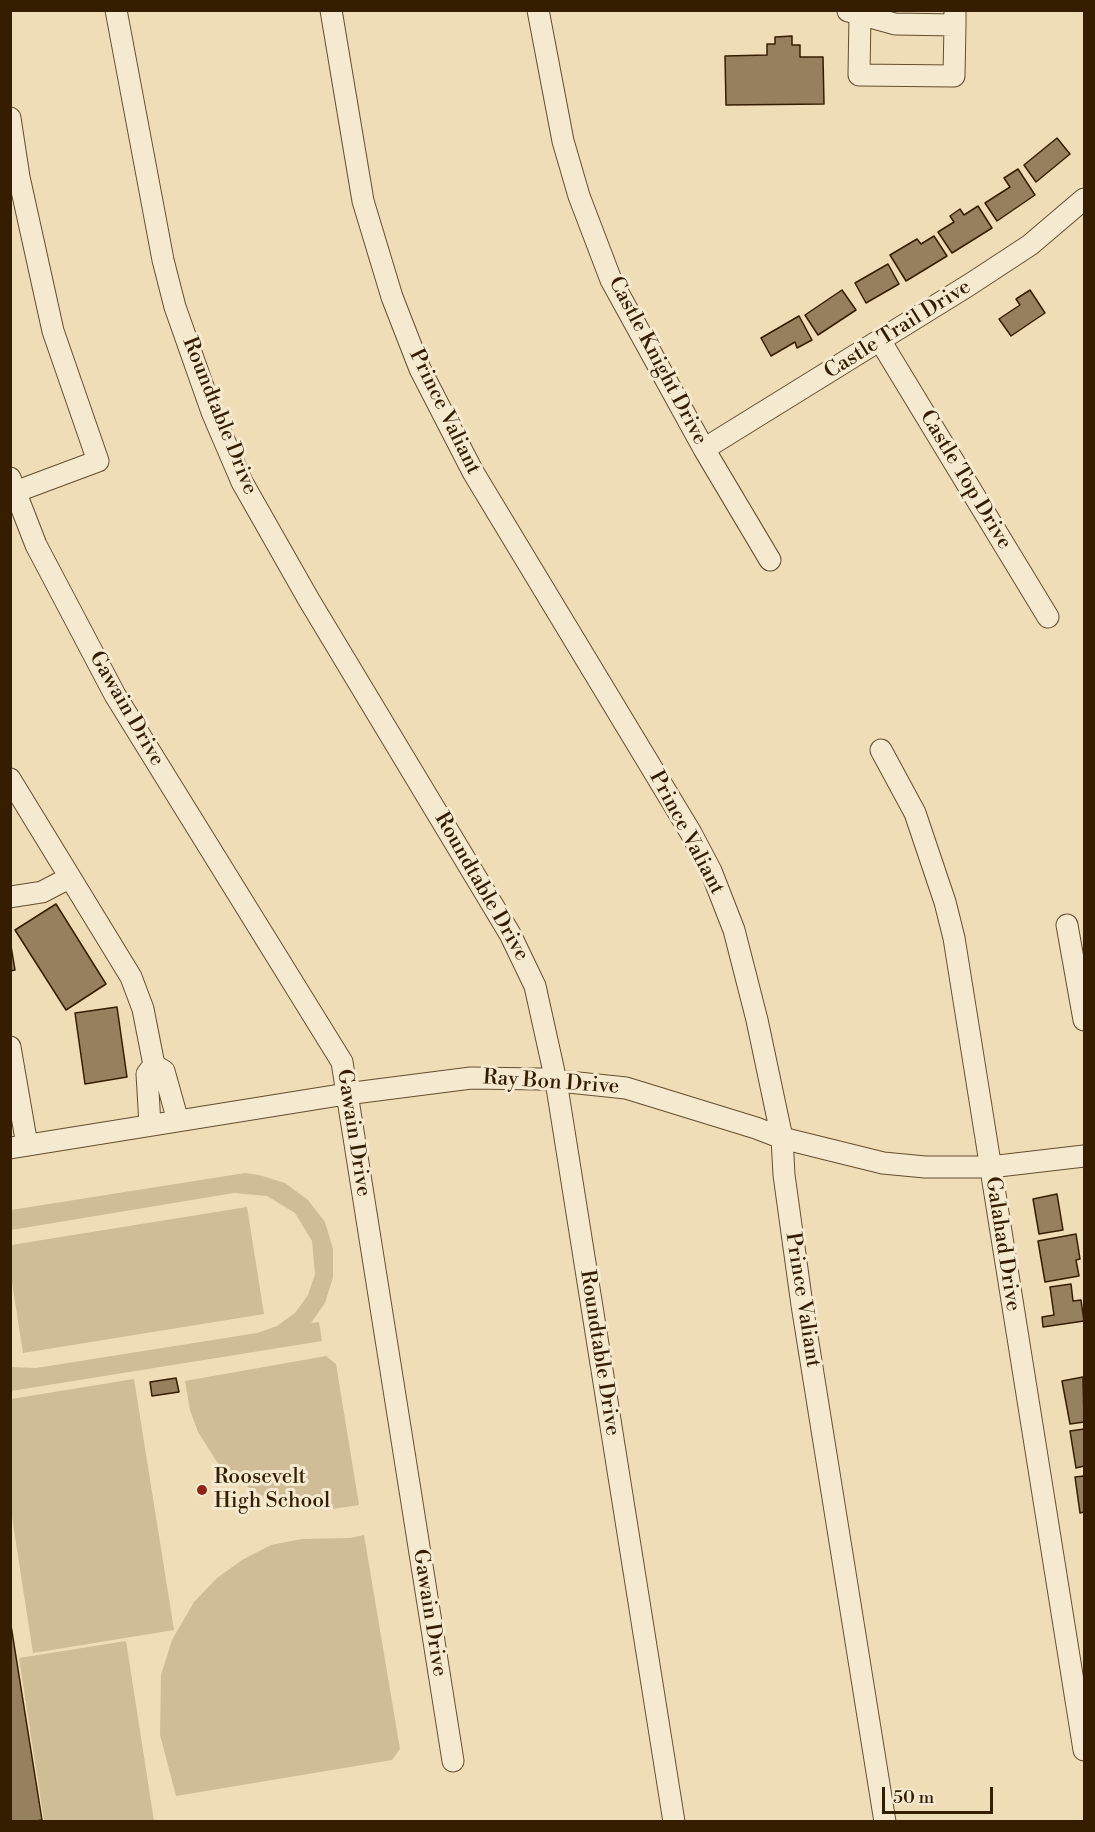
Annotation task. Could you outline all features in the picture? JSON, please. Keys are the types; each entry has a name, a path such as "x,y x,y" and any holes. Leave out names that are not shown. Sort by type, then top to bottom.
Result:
{"street":[{"name":"Roundtable Drive","path":"116,10 163,260 176,307 212,411 242,482 309,600 525,960 543,1012 556,1081 674,1821"},
{"name":"Prince Valiant","path":"331,10 363,201 385,276 416,358 452,437 472,472 679,813 711,871 742,957 782,1138 784,1175 802,1305 885,1821"},
{"name":"Castle Knight Drive","path":"538,10 563,141 579,196 607,270 621,302 770,561"},
{"path":"854,12 895,24 955,18 954,75 859,75 854,12"},
{"path":"10,118 20,177 53,332 98,461 13,485"},
{"name":"Castle Trail Drive","path":"704,449 881,342 1030,244 1084,199"},
{"name":"Castle Top Drive","path":"881,342 1048,617"},
{"name":"Gawain Drive","path":"13,485 36,545 115,695 342,1062 453,1761"},
{"name":"Galahad Drive","path":"881,750 915,813 945,902 954,938 1084,1750"},
{"path":"10,779 131,977 143,1009 154,1065 164,1071 178,1121"},
{"path":"10,897 42,892 69,878"},
{"path":"1067,925 1084,1019"},
{"path":"11,1053 19,1147"},
{"path":"150,1125 147,1074 154,1065"},
{"name":"Ray Bon Drive","path":"19,1147 346,1094 471,1078 556,1081 626,1088 782,1138 883,1163 925,1167 990,1167 1084,1156"}],"shaded area":[{"path":"245,1173 285,1183 308,1200 325,1222 333,1249 333,1277 325,1303 311,1323 319,1322 322,1341 11,1391 11,1367 36,1368 257,1333 277,1326 295,1313 308,1295 315,1274 312,1241 295,1213 267,1196 234,1193 11,1230 11,1210"},
{"path":"247,1207 264,1314 23,1353 11,1276 11,1245"},
{"path":"326,1356 336,1364 359,1505 326,1510 295,1508 266,1498 240,1482 217,1462 198,1432 190,1410 185,1381"},
{"path":"134,1379 174,1630 33,1653 11,1511 11,1399"},
{"path":"364,1535 400,1749 392,1760 176,1796 160,1735 161,1675 172,1640 194,1602 217,1578 242,1560 271,1545 302,1539 350,1538"},
{"path":"126,1641 154,1821 44,1821 19,1658"}],"building":[{"path":"792,36 792,45 800,45 800,57 823,57 824,104 726,105 725,56 767,55 767,44 775,44 775,37"},
{"path":"1057,138 1070,154 1036,182 1024,165"},
{"path":"1018,169 1035,195 997,221 985,203 1010,187 1004,178"},
{"path":"978,206 992,228 952,253 938,232 954,222 950,216 960,209 964,215"},
{"path":"934,236 947,256 906,281 890,255 917,239 921,244"},
{"path":"888,264 899,284 866,303 855,283"},
{"path":"842,290 856,310 818,335 805,315"},
{"path":"1030,290 1045,313 1011,336 999,319 1020,305 1016,299"},
{"path":"799,316 812,340 797,348 795,342 771,356 761,338"},
{"path":"56,904 106,984 66,1010 15,930"},
{"path":"10,940 15,970 10,971"},
{"path":"117,1007 127,1077 85,1084 75,1013"},
{"path":"1057,1194 1063,1230 1039,1234 1033,1199"},
{"path":"1076,1234 1080,1259 1076,1260 1079,1276 1045,1282 1038,1241"},
{"path":"1071,1284 1073,1301 1081,1300 1084,1321 1043,1327 1042,1317 1054,1315 1050,1287"},
{"path":"1083,1377 1084,1422 1070,1424 1062,1381"},
{"path":"176,1378 179,1392 152,1396 150,1382"},
{"path":"1084,1429 1084,1466 1076,1468 1070,1431"},
{"path":"1084,1476 1084,1512 1080,1513 1075,1477"},
{"path":"10,1619 42,1820 30,1822 10,1822"}],"place":[{"name":"Roosevelt High School","path":"202,1490"}]}
